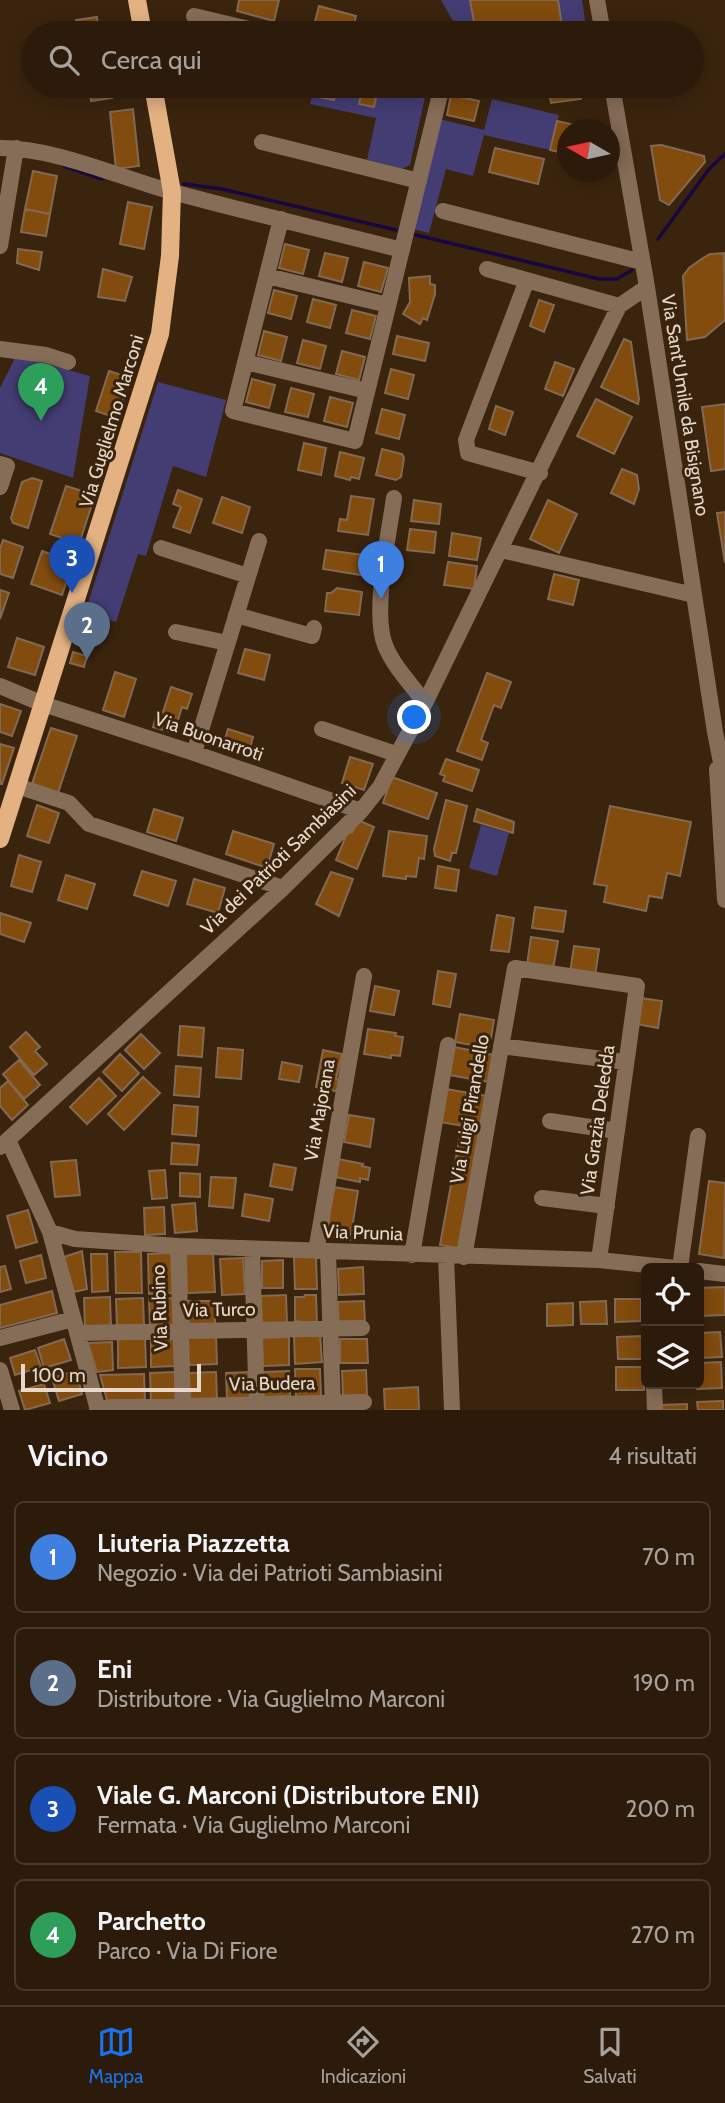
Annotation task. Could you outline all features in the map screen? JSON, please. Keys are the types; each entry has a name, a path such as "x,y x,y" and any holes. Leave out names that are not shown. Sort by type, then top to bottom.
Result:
{"main road":[{"path":"137,0 141,21"},
{"name":"Via Guglielmo Marconi","path":"0,839 10,792 43,704 160,334 170,256 172,191 155,98"}],"street":[{"path":"597,0 601,21"},
{"path":"194,16 215,21"},
{"path":"281,219 233,411 355,441 439,98"},
{"name":"Via Sant'Umile da Bisignano","path":"614,98 647,286 725,783"},
{"path":"261,142 419,181"},
{"path":"0,246 13,168 8,148 42,152 172,191 402,250"},
{"path":"443,211 642,262"},
{"path":"486,269 619,306"},
{"path":"267,276 388,304"},
{"path":"527,280 466,440 468,453 540,473"},
{"name":"Via dei Patrioti Sambiasini","path":"4,1144 283,888 360,811 380,786 425,703 540,473 619,306 647,286"},
{"path":"0,349 46,355 68,362"},
{"path":"245,362 367,391"},
{"path":"0,464 7,466 0,487"},
{"path":"394,498 382,578 381,632 389,653 425,703"},
{"path":"194,753 258,541"},
{"path":"161,548 248,576"},
{"path":"501,550 694,595"},
{"path":"236,615 312,636 314,628"},
{"path":"176,632 227,643"},
{"name":"Via Buonarroti","path":"0,686 43,704 360,811"},
{"path":"322,729 396,754"},
{"name":"Via Sant'Umile da Bisignano","path":"715,732 725,900"},
{"path":"10,792 69,803 89,824 283,888"},
{"name":"Via Luigi Pirandello","path":"464,1257 515,968 637,986"},
{"name":"Via Majorana","path":"333,1406 330,1328 322,1252 363,976"},
{"name":"Via Grazia Deledda","path":"599,1260 637,986"},
{"path":"412,1255 447,1045"},
{"path":"501,1046 626,1062"},
{"path":"550,1121 617,1131"},
{"path":"679,1263 698,1136"},
{"path":"4,1144 50,1232 98,1409"},
{"path":"542,1198 607,1206"},
{"name":"Via Prunia","path":"50,1232 75,1240 178,1246 599,1260 641,1266"},
{"name":"Via Rubino","path":"178,1246 183,1408"},
{"path":"253,1249 257,1407"},
{"path":"446,1256 452,1410"},
{"path":"704,1272 725,1274"},
{"name":"Via Turco","path":"0,1338 75,1326 181,1331 362,1328"},
{"path":"0,1370 12,1410"},
{"path":"654,1389 655,1410"},
{"name":"Via Budera","path":"98,1409 333,1406 364,1402"}],"shaded area":[{"path":"441,0 582,0 585,21 453,21"},
{"path":"311,98 425,98 410,165 402,169 367,160 376,118 310,104"},
{"path":"492,99 559,115 550,150 484,135 473,176 446,169 429,233 413,229 439,119 484,130"},
{"path":"16,356 90,376 73,478 0,453 0,388"},
{"path":"158,382 226,400 206,477 173,466 146,556 138,554 116,622 85,613"},
{"path":"481,825 509,833 497,876 469,868"}],"building":[{"path":"239,0 279,0 274,21 237,11"},
{"path":"470,0 558,0 561,21 474,21"},
{"path":"319,6 356,16 355,21 315,21"},
{"path":"97,17 98,21 76,21"},
{"path":"91,98 112,98 91,101"},
{"path":"360,98 376,98 374,107 359,104"},
{"path":"450,98 479,101 474,121 447,115"},
{"path":"550,98 581,99 551,103"},
{"path":"133,109 139,166 116,169 110,112"},
{"path":"557,121 557,152 550,150"},
{"path":"661,145 704,156 705,162 669,205 660,200 651,146"},
{"path":"495,148 544,159 538,184 489,172"},
{"path":"33,171 57,176 50,214 25,209"},
{"path":"128,202 152,207 144,249 120,244"},
{"path":"25,209 50,214 46,236 21,232"},
{"path":"285,244 309,250 303,274 279,268"},
{"path":"18,249 42,252 39,270 17,263"},
{"path":"325,253 348,258 342,282 319,276"},
{"path":"724,253 725,320 705,337 687,340 683,276 689,268 710,254"},
{"path":"364,262 388,268 381,292 358,286"},
{"path":"103,269 132,277 125,301 98,297"},
{"path":"430,276 430,284 435,285 435,294 427,320 423,318 420,324 403,314 410,302 409,278"},
{"path":"274,290 297,296 291,319 268,313"},
{"path":"313,299 336,305 330,328 307,322"},
{"path":"539,300 554,305 544,332 530,326"},
{"path":"352,310 376,316 370,339 346,333"},
{"path":"264,331 287,337 281,361 258,355"},
{"path":"397,336 429,343 425,361 393,354"},
{"path":"624,339 631,342 638,404 601,387"},
{"path":"303,340 326,346 320,369 297,363"},
{"path":"342,351 365,357 359,380 336,374"},
{"path":"555,362 574,369 563,396 545,389"},
{"path":"391,369 414,375 408,399 385,393"},
{"path":"109,371 130,378 117,418 96,411"},
{"path":"252,379 275,385 269,408 246,402"},
{"path":"291,388 314,394 308,417 285,412"},
{"path":"330,397 353,403 347,427 324,421"},
{"path":"596,399 632,417 614,454 577,436"},
{"path":"725,404 725,469 711,471 702,407"},
{"path":"496,406 513,412 505,435 489,429"},
{"path":"382,409 405,415 399,439 376,433"},
{"path":"304,443 326,448 321,475 298,470"},
{"path":"382,449 402,454 404,458 401,477 396,480 376,475"},
{"path":"340,452 364,458 359,479 351,477 350,480 335,476"},
{"path":"622,469 637,475 639,489 634,504 611,493"},
{"path":"32,478 42,481 28,528 13,523 11,518 22,482"},
{"path":"66,486 95,495 79,544 50,534"},
{"path":"178,490 202,499 190,533 173,527 181,507 173,504"},
{"path":"351,496 374,499 368,535 338,531 340,519 347,520"},
{"path":"222,497 250,507 242,533 213,523"},
{"path":"414,500 441,504 439,524 411,521"},
{"path":"548,500 577,514 559,553 530,539"},
{"path":"725,512 725,563 717,513"},
{"path":"410,529 436,532 434,553 407,550"},
{"path":"452,533 481,538 477,560 449,556"},
{"path":"3,540 23,547 13,578 0,574 0,549"},
{"path":"326,550 364,555 361,575 323,569"},
{"path":"42,551 73,562 62,595 31,584"},
{"path":"448,562 477,566 474,589 444,585"},
{"path":"554,574 579,580 573,605 548,599"},
{"path":"337,588 362,592 359,615 325,611 327,593"},
{"path":"0,590 9,593 0,619"},
{"path":"17,638 44,647 35,675 8,667"},
{"path":"245,649 270,655 264,680 238,673"},
{"path":"73,652 87,656 84,667 70,663"},
{"path":"115,672 136,679 124,717 103,710"},
{"path":"487,673 511,682 501,708 494,705 481,740 488,743 482,760 457,751"},
{"path":"171,687 192,694 187,709 182,707 174,733 153,727 158,711 163,712"},
{"path":"0,704 21,711 12,736 0,732"},
{"path":"51,728 77,736 58,793 32,784"},
{"path":"228,729 253,737 248,756 222,749"},
{"path":"0,744 14,748 2,784 0,784"},
{"path":"350,757 373,764 364,790 342,783"},
{"path":"446,759 479,770 472,791 443,781 445,776 440,774"},
{"path":"392,777 437,793 428,819 383,803"},
{"path":"446,800 467,806 456,853 452,853 450,861 435,856 434,849"},
{"path":"37,805 59,813 49,843 27,836"},
{"path":"610,806 691,822 680,876 667,873 662,898 649,896 646,911 604,902 607,886 594,884"},
{"path":"154,809 183,818 176,841 147,832"},
{"path":"477,809 514,822 513,833 474,821"},
{"path":"358,820 374,827 357,869 336,860 348,831 352,833"},
{"path":"233,831 274,844 267,868 226,854"},
{"path":"389,831 427,836 424,859 419,858 416,877 406,876 406,879 383,876"},
{"path":"19,855 41,862 32,892 11,886"},
{"path":"438,866 459,870 456,891 435,888"},
{"path":"142,871 176,881 168,906 134,895"},
{"path":"331,872 353,879 339,916 316,904"},
{"path":"66,875 95,884 87,909 58,900"},
{"path":"194,879 225,888 218,913 187,904"},
{"path":"535,907 566,911 563,932 532,928"},
{"path":"0,913 31,923 24,942 0,934"},
{"path":"497,915 514,918 509,952 491,950"},
{"path":"531,937 558,941 553,969 527,965"},
{"path":"574,946 599,949 595,976 570,973"},
{"path":"438,971 456,974 450,1007 433,1004"},
{"path":"375,986 399,991 394,1015 370,1011"},
{"path":"641,998 662,1001 658,1028 637,1024"},
{"path":"460,1014 494,1020 491,1038 479,1036 478,1046 455,1042"},
{"path":"180,1026 204,1028 202,1057 178,1055"},
{"path":"368,1029 396,1033 395,1036 403,1037 400,1056 391,1055 391,1058 364,1054"},
{"path":"26,1032 40,1047 35,1051 47,1064 34,1075 10,1047"},
{"path":"141,1034 160,1053 144,1069 125,1050"},
{"path":"454,1047 495,1055 489,1082 449,1075"},
{"path":"218,1048 243,1050 241,1079 216,1077"},
{"path":"323,1050 342,1054 336,1079 343,1081 340,1092 316,1087"},
{"path":"120,1054 139,1073 122,1091 103,1072"},
{"path":"19,1060 40,1085 24,1099 3,1074"},
{"path":"282,1062 302,1066 299,1082 279,1079"},
{"path":"176,1066 201,1068 199,1097 174,1095"},
{"path":"143,1077 160,1093 124,1130 108,1114"},
{"path":"99,1078 116,1096 87,1124 70,1107"},
{"path":"8,1081 28,1105 12,1120 0,1106 0,1088"},
{"path":"446,1089 487,1096 481,1129 440,1122"},
{"path":"174,1105 198,1107 196,1136 172,1134"},
{"path":"349,1115 374,1119 370,1147 344,1142"},
{"path":"461,1130 479,1133 458,1248 440,1245"},
{"path":"172,1143 199,1145 197,1165 171,1164"},
{"path":"338,1159 370,1168 368,1180 360,1178 360,1182 335,1177"},
{"path":"76,1160 80,1195 55,1197 51,1162"},
{"path":"274,1164 296,1168 292,1190 270,1186"},
{"path":"165,1170 167,1198 152,1199 149,1171"},
{"path":"180,1173 200,1174 200,1197 180,1196"},
{"path":"211,1177 236,1178 233,1208 209,1206"},
{"path":"709,1181 725,1183 724,1258 699,1254"},
{"path":"334,1187 358,1191 350,1240 326,1236"},
{"path":"245,1194 273,1199 269,1221 242,1216"},
{"path":"195,1203 197,1231 175,1233 172,1205"},
{"path":"164,1207 165,1234 145,1235 144,1208"},
{"path":"28,1210 37,1242 16,1248 7,1216"},
{"path":"82,1251 87,1289 74,1292 64,1257"},
{"path":"115,1252 141,1252 142,1293 116,1293"},
{"path":"172,1253 173,1293 149,1294 148,1254"},
{"path":"213,1253 215,1292 187,1293 186,1254"},
{"path":"91,1254 107,1254 108,1291 92,1292"},
{"path":"41,1255 46,1278 26,1283 20,1261"},
{"path":"294,1257 316,1257 317,1289 295,1289"},
{"path":"243,1258 245,1294 222,1295 220,1259"},
{"path":"283,1260 283,1288 262,1288 262,1261"},
{"path":"5,1266 11,1289 0,1292 0,1267"},
{"path":"363,1267 364,1294 339,1295 338,1269"},
{"path":"725,1287 725,1315 704,1316 704,1288"},
{"path":"52,1291 57,1313 0,1328 0,1305"},
{"path":"286,1295 287,1323 262,1324 261,1296"},
{"path":"316,1295 317,1324 295,1321 295,1297"},
{"path":"110,1297 111,1327 85,1328 84,1298"},
{"path":"143,1298 144,1326 117,1327 116,1299"},
{"path":"175,1298 176,1325 150,1326 149,1299"},
{"path":"615,1299 641,1299 641,1321 615,1322"},
{"path":"188,1301 215,1301 215,1328 189,1328"},
{"path":"364,1301 365,1325 339,1326 338,1302"},
{"path":"606,1301 607,1324 581,1324 580,1302"},
{"path":"573,1303 573,1325 547,1326 547,1304"},
{"path":"720,1332 722,1357 704,1358 704,1333"},
{"path":"320,1334 322,1362 295,1364 294,1336"},
{"path":"216,1336 217,1364 189,1365 188,1337"},
{"path":"641,1336 641,1359 618,1359 617,1337"},
{"path":"176,1337 177,1366 151,1367 151,1338"},
{"path":"289,1337 289,1365 263,1366 262,1338"},
{"path":"145,1338 146,1367 118,1368 118,1339"},
{"path":"64,1339 71,1360 44,1368 38,1348"},
{"path":"340,1339 367,1339 368,1363 340,1363"},
{"path":"112,1342 113,1370 97,1372 88,1343"},
{"path":"35,1350 41,1367 15,1375 10,1358"},
{"path":"721,1362 722,1388 704,1389 704,1363"},
{"path":"616,1367 641,1367 641,1389 644,1390 616,1390"},
{"path":"295,1369 320,1369 321,1397 296,1398"},
{"path":"366,1370 367,1395 343,1396 342,1371"},
{"path":"76,1371 82,1394 59,1401 52,1378"},
{"path":"289,1371 290,1396 264,1397 263,1372"},
{"path":"177,1372 178,1402 151,1403 150,1373"},
{"path":"216,1372 217,1399 190,1400 189,1373"},
{"path":"250,1372 251,1399 227,1399 226,1373"},
{"path":"144,1374 145,1400 107,1400 100,1375"},
{"path":"44,1384 50,1403 25,1410 19,1391"},
{"path":"418,1387 419,1410 385,1410 384,1389"},
{"path":"723,1401 723,1410 698,1410 697,1402"},
{"path":"687,1404 687,1410 662,1410 661,1405"}],"waterway":[{"path":"658,239 709,169 725,154"},
{"path":"64,166 102,179"},
{"path":"184,184 222,189 396,230"},
{"path":"412,234 599,279 617,279 632,270"}],"place":[{"name":"Parchetto","path":"41,421"},
{"name":"Viale G. Marconi (Distributore ENI)","path":"72,593"},
{"name":"Liuteria Piazzetta","path":"381,599"},
{"name":"Eni","path":"87,660"}]}
